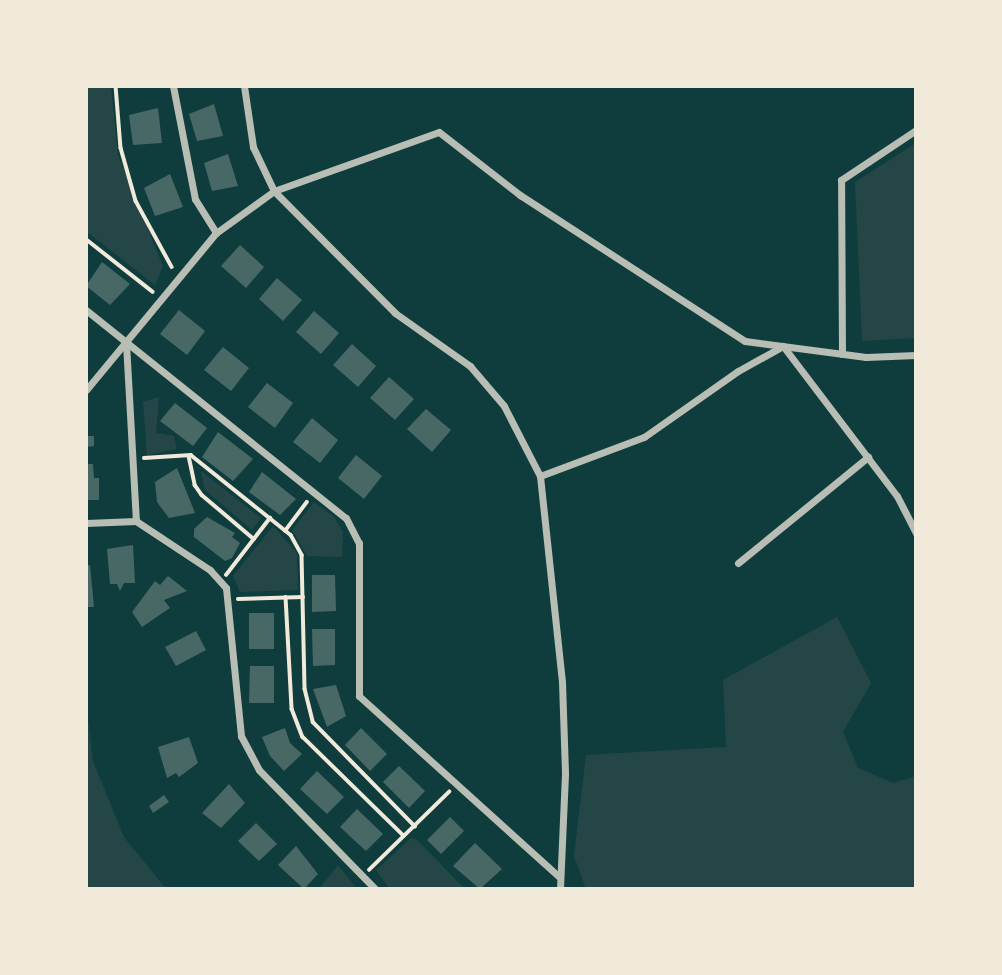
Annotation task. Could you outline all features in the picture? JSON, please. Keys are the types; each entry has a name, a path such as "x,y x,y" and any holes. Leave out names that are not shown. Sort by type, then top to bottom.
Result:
{"street":[{"path":"173,86 195,198 216,233"},
{"path":"244,86 253,148 274,191 395,313 470,366 504,406 540,476 562,682 565,774 560,889"},
{"path":"842,354 841,180 916,130"},
{"path":"86,390 216,233 274,191 439,132 520,195 745,341 842,354 916,355"},
{"path":"86,310 346,518 359,543 359,696 559,877"},
{"path":"126,342 136,521"},
{"path":"783,346 868,457 916,533"},
{"path":"540,476 644,437 738,371 783,346"},
{"path":"738,563 868,457"},
{"path":"86,523 136,521 221,582 229,599 241,736 259,770 375,889"}],"path":[{"path":"116,86 121,148 136,201 179,278"},
{"path":"86,239 162,299"},
{"path":"189,455 191,472 202,495 254,539"},
{"path":"132,460 189,455 285,531 302,555 305,689 313,722 415,826"},
{"path":"285,531 314,493"},
{"path":"221,582 270,518"},
{"path":"286,597 292,709 303,737 404,836"},
{"path":"229,599 303,597"},
{"path":"362,876 457,785"}],"shaded area":[{"path":"86,86 111,86 118,155 163,266 155,285 86,231"},
{"path":"916,143 916,338 862,341 855,182"},
{"path":"159,397 156,433 174,436 177,449 147,455 143,402"},
{"path":"201,471 261,518 252,530 205,490"},
{"path":"314,502 334,517 343,532 342,557 307,556 292,530"},
{"path":"273,526 297,553 298,590 240,592 233,576"},
{"path":"837,617 871,683 843,732 858,768 893,783 916,776 916,889 586,889 574,856 586,755 726,747 723,680"},
{"path":"86,702 93,761 124,837 166,889 86,889"},
{"path":"411,838 416,839 465,889 390,889 376,870"},
{"path":"338,865 357,889 319,889"}],"building":[{"path":"214,104 223,136 197,141 189,114"},
{"path":"158,108 162,143 133,145 129,115"},
{"path":"228,154 238,186 212,191 204,163"},
{"path":"170,174 183,207 155,216 144,188"},
{"path":"240,245 264,267 246,288 221,266"},
{"path":"102,262 130,284 110,305 86,286"},
{"path":"277,278 302,300 283,321 259,299"},
{"path":"179,310 205,331 187,355 160,334"},
{"path":"314,311 339,333 321,354 296,332"},
{"path":"352,344 376,366 358,387 333,365"},
{"path":"223,347 249,368 231,391 204,370"},
{"path":"389,377 414,399 395,420 370,398"},
{"path":"267,383 293,403 275,428 248,407"},
{"path":"175,403 207,428 193,446 160,421"},
{"path":"426,409 451,430 432,452 407,429"},
{"path":"312,418 338,440 320,463 293,442"},
{"path":"218,432 253,459 233,481 202,457"},
{"path":"86,436 94,436 94,446 86,447"},
{"path":"356,455 382,476 364,499 338,478"},
{"path":"86,464 93,464 94,478 99,478 99,500 86,500"},
{"path":"177,468 195,513 169,518 157,502 155,482"},
{"path":"262,472 296,499 280,515 249,492"},
{"path":"207,517 235,533 232,537 240,543 232,558 225,561 194,537 194,529"},
{"path":"133,545 135,583 124,583 120,591 117,584 110,584 107,549"},
{"path":"90,565 94,607 86,607 86,566"},
{"path":"312,575 335,575 336,611 312,612"},
{"path":"168,576 187,591 164,600 170,608 142,627 132,612 155,581 160,585"},
{"path":"249,613 274,613 274,649 249,649"},
{"path":"312,629 335,629 335,665 313,666"},
{"path":"196,631 206,650 176,666 165,647"},
{"path":"250,666 274,666 274,703 249,703"},
{"path":"336,685 346,716 327,727 313,689"},
{"path":"285,728 290,743 302,754 284,771 270,756 262,737"},
{"path":"361,728 387,754 370,771 345,745"},
{"path":"189,737 198,763 179,777 176,773 167,778 158,747"},
{"path":"399,766 425,791 409,808 383,782"},
{"path":"317,771 344,797 327,814 300,789"},
{"path":"229,784 245,803 221,828 202,813"},
{"path":"164,795 169,802 153,813 149,806"},
{"path":"357,809 383,834 366,851 340,827"},
{"path":"450,817 464,831 441,854 427,840"},
{"path":"256,823 277,844 259,861 238,841"},
{"path":"475,843 502,869 480,889 453,866"},
{"path":"296,846 318,874 304,889 278,865"}]}
